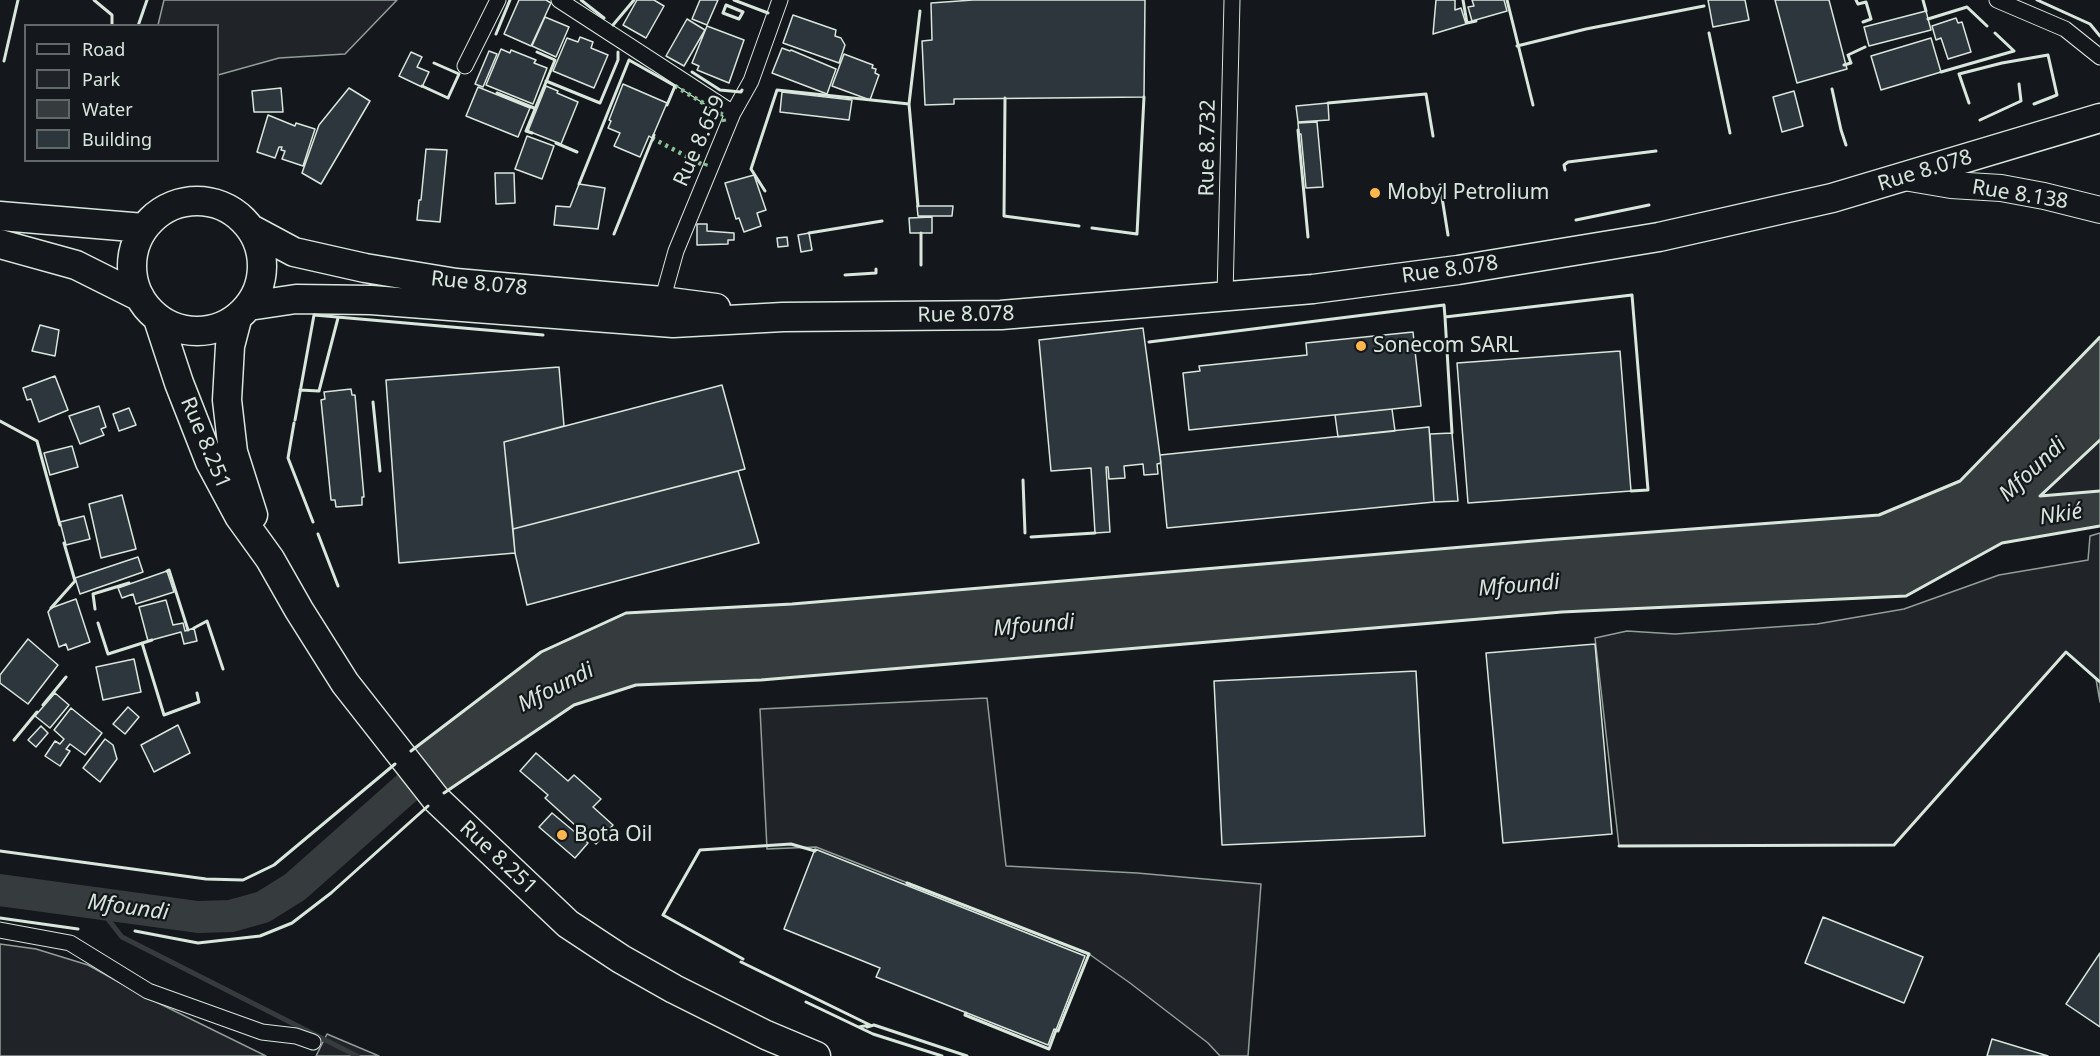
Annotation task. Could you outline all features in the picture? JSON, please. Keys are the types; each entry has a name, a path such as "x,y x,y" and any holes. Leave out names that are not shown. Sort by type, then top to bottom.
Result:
{"highway":[{"name":"Rue 8.078","path":"243,312 296,299 371,300 673,323 783,317 1001,315 1313,289 1458,270 1659,237 1832,198 2100,118"},
{"path":"201,201 223,206 241,218 253,230 261,252 263,269 260,286 243,312 218,329 197,332 177,329 158,319 148,309 133,280 132,262 136,244 144,228 159,213 179,203 201,201"},
{"path":"0,216 144,228"},
{"name":"Rue 8.078","path":"253,230 294,252 365,268 456,283 662,301 783,317"},
{"path":"0,244 76,265 140,297"},
{"name":"Rue 8.251","path":"243,312 230,346 227,400 233,452 247,500 270,559"},
{"name":"Rue 8.251","path":"158,319 179,383 210,462 239,516 270,559 345,683 436,799 568,924 621,959 674,989 766,1035 816,1056"}],"main road":[{"name":"Rue 8.138","path":"1904,177 1951,185 2001,188 2100,210"}],"street":[{"path":"465,66 498,0"},
{"path":"559,0 733,113"},
{"name":"Rue 8.659","path":"662,301 676,251 733,113 751,81 780,0"},
{"name":"Rue 8.732","path":"1225,296 1232,0"},
{"path":"1997,0 2065,29 2100,57"},
{"path":"0,930 70,943 148,991 262,1032 296,1036 313,1042"}],"green space":[{"path":"164,0 397,0 345,54 279,58 219,75 219,24 158,24"},
{"path":"2100,440 2100,491 2040,496"},
{"path":"2100,533 2100,702 2096,679 2066,652 1894,845 1619,846 1595,638 1627,631 1675,634 1817,624 1904,609 1999,575 2088,560 2090,536"},
{"path":"987,698 1006,866 1137,873 1261,884 1248,1056 1220,1056 1208,1043 1089,954 816,847 767,849 760,709"},
{"path":"0,944 36,949 88,965 144,996 266,1056 0,1056"},
{"path":"327,1034 379,1056 316,1056"}],"water":[{"name":"Nkié","path":"2100,337 2100,440 2041,496 2100,491 2100,526 2002,543 1906,596 1562,612 761,680 636,685 574,705 436,799 402,758 541,652 626,613 792,604 1545,540 1879,515 1960,481"}],"building":[{"path":"519,0 546,0 551,3 531,46 504,34"},
{"path":"637,0 654,0 664,6 646,38 623,25"},
{"path":"700,0 718,0 707,25 692,19"},
{"path":"973,0 1145,0 1144,97 954,99 954,104 925,105 922,41 932,40 931,3"},
{"path":"1436,0 1455,0 1455,10 1461,8 1466,24 1433,34"},
{"path":"1472,0 1504,0 1507,11 1472,21 1468,7 1474,6"},
{"path":"1708,0 1745,0 1749,20 1713,27"},
{"path":"1775,0 1829,0 1847,69 1797,83"},
{"path":"1926,11 1931,30 1869,46 1864,27"},
{"path":"793,15 836,30 835,36 841,38 845,45 839,63 783,43"},
{"path":"545,17 569,27 556,57 532,46"},
{"path":"1956,18 1958,23 1962,22 1971,52 1948,59 1941,38 1936,40 1932,26"},
{"path":"687,19 705,30 684,66 666,56"},
{"path":"707,26 744,40 729,83 697,70 699,66 692,63"},
{"path":"580,37 593,42 591,48 608,55 594,88 553,71 567,38 578,42"},
{"path":"1931,38 1941,72 1881,90 1871,56"},
{"path":"782,48 836,69 827,94 772,73"},
{"path":"501,49 510,53 511,50 536,60 534,63 547,68 533,104 486,85"},
{"path":"489,51 497,54 483,87 475,84"},
{"path":"411,52 422,57 417,67 429,72 422,87 399,76"},
{"path":"844,54 873,65 872,68 876,69 875,73 879,75 870,100 832,86"},
{"path":"623,84 667,103 652,138 649,136 640,157 614,146 620,133 608,128"},
{"path":"546,86 578,102 561,144 528,131"},
{"path":"478,87 530,108 518,137 466,116"},
{"path":"281,88 283,112 254,112 252,91"},
{"path":"349,88 370,101 321,184 302,173 319,125"},
{"path":"1794,91 1803,126 1782,132 1773,97"},
{"path":"782,92 852,100 849,120 780,112"},
{"path":"1328,103 1329,120 1298,122 1296,106"},
{"path":"268,115 295,126 296,123 315,129 303,166 282,159 285,151 281,150 282,147 279,147 275,158 257,152"},
{"path":"1317,122 1323,187 1306,188 1298,123"},
{"path":"527,136 554,146 542,179 515,169"},
{"path":"426,149 447,150 440,222 417,220"},
{"path":"495,173 514,173 515,203 496,204"},
{"path":"754,175 766,210 757,213 761,226 744,232 739,218 736,219 725,183"},
{"path":"579,184 605,188 598,229 554,225 556,206 570,207"},
{"path":"917,206 953,206 952,216 918,216"},
{"path":"932,217 932,233 910,233 909,218"},
{"path":"697,224 707,224 707,231 734,233 734,240 728,240 728,244 697,245"},
{"path":"809,233 812,250 801,252 798,235"},
{"path":"787,237 788,246 778,247 777,238"},
{"path":"40,325 59,330 55,356 32,351"},
{"path":"1143,328 1161,463 1157,464 1158,474 1144,475 1143,464 1124,466 1125,478 1109,479 1108,467 1106,467 1110,532 1095,533 1091,468 1051,471 1039,340"},
{"path":"1413,332 1421,406 1189,430 1183,373 1200,371 1199,366 1307,355 1306,343"},
{"path":"1620,351 1631,491 1468,503 1457,363"},
{"path":"559,367 564,426 504,442 515,553 399,563 386,380"},
{"path":"55,376 68,410 39,422 31,399 27,400 23,388"},
{"path":"722,385 745,469 513,529 504,442"},
{"path":"351,389 352,395 355,395 364,497 362,497 362,505 336,507 335,500 331,500 321,400 325,399 324,392"},
{"path":"99,406 106,427 101,429 104,435 80,444 69,416"},
{"path":"129,408 136,425 119,431 113,414"},
{"path":"1392,409 1395,431 1338,437 1335,415"},
{"path":"1429,427 1434,502 1167,528 1160,455"},
{"path":"1452,433 1458,501 1434,502 1430,434"},
{"path":"72,446 78,467 50,475 44,453"},
{"path":"738,471 759,543 527,605 515,553 513,529"},
{"path":"122,495 136,549 101,558 89,504"},
{"path":"84,516 90,539 66,545 60,522"},
{"path":"138,557 143,572 80,594 75,578"},
{"path":"167,571 174,592 136,604 133,594 122,598 118,588"},
{"path":"76,599 90,642 68,650 66,644 59,647 48,612 51,608"},
{"path":"166,600 173,625 183,623 185,631 194,628 197,641 184,644 181,632 148,641 139,607"},
{"path":"28,639 58,665 28,704 0,683 0,675"},
{"path":"1595,644 1612,834 1503,843 1486,653"},
{"path":"134,659 141,692 103,700 96,667"},
{"path":"1416,671 1425,836 1222,845 1214,681"},
{"path":"55,693 69,705 50,728 35,716"},
{"path":"128,707 139,717 125,734 113,724"},
{"path":"71,708 102,733 85,755 70,744 66,749 70,751 60,766 45,756 55,741 60,744 64,739 54,730"},
{"path":"178,725 190,753 154,772 141,745"},
{"path":"41,726 48,733 36,747 28,740"},
{"path":"105,739 113,745 117,759 100,782 83,768"},
{"path":"536,753 568,781 574,775 601,799 593,807 613,825 596,844 545,798 548,795 520,771"},
{"path":"552,813 588,843 575,858 539,827"},
{"path":"815,849 1085,956 1048,1045 876,977 880,968 784,929"},
{"path":"1823,917 1923,957 1904,1003 1805,963"},
{"path":"2100,953 2100,1027 2066,1004"},
{"path":"1992,1039 2048,1056 1987,1056"}],"waterway":[{"name":"Mfoundi","path":"0,890 198,917 231,916 263,907 295,887 410,785 442,761"},
{"path":"96,904 122,937 357,1056"}],"hedge":[{"path":"675,86 723,115 724,122"},
{"path":"652,138 705,166 706,163"}],"wall":[{"path":"4,61 18,0"},
{"path":"94,0 112,15 112,24"},
{"path":"139,24 147,0"},
{"path":"496,34 510,0"},
{"path":"581,0 604,18"},
{"path":"613,25 634,0"},
{"path":"734,0 768,13"},
{"path":"1463,0 1467,23 1476,21"},
{"path":"1507,0 1533,105"},
{"path":"1856,0 1858,4 1866,2 1871,19 1863,22"},
{"path":"1923,0 1926,11"},
{"path":"2037,0 2090,24 2100,36"},
{"path":"726,5 743,12 739,19 723,13 726,5"},
{"path":"1517,46 1586,29 1704,6"},
{"path":"1928,19 1967,7 1987,26"},
{"path":"909,104 920,11"},
{"path":"1709,33 1730,133"},
{"path":"1941,72 2014,51 1995,33"},
{"path":"1844,65 1851,63 1848,55 1865,47"},
{"path":"532,133 526,131 555,60 537,52"},
{"path":"546,81 600,103 618,60 618,52"},
{"path":"1969,103 1959,74 2048,55 2057,95 2034,104"},
{"path":"579,184 629,60 675,86 667,105"},
{"path":"422,86 448,98 459,74 434,63"},
{"path":"692,72 720,90 741,92 742,90"},
{"path":"1980,120 2021,101 2019,84"},
{"path":"1832,89 1846,145"},
{"path":"765,191 751,169 777,90 909,104 918,206"},
{"path":"497,93 534,108"},
{"path":"1328,103 1426,94 1433,136"},
{"path":"1092,228 1137,234 1144,97"},
{"path":"1005,98 1004,216 1079,226"},
{"path":"1298,130 1308,237"},
{"path":"614,234 654,135"},
{"path":"556,143 577,152"},
{"path":"1565,170 1564,165 1568,162 1656,151"},
{"path":"1440,185 1448,235"},
{"path":"1576,220 1649,205"},
{"path":"809,233 882,221"},
{"path":"921,233 921,265"},
{"path":"845,275 876,273 876,269"},
{"path":"1452,433 1445,317 1632,295 1648,490 1631,491"},
{"path":"1149,342 1444,305 1445,317"},
{"path":"295,420 314,315 543,335"},
{"path":"300,390 319,391 338,318"},
{"path":"411,751 541,652 626,613 792,604 1545,540 1879,515 1960,481 2100,337"},
{"path":"373,402 380,471"},
{"path":"0,421 37,441 60,525"},
{"path":"294,423 288,458 313,522"},
{"path":"2100,440 2040,496 2100,491"},
{"path":"1023,480 1025,533"},
{"path":"444,793 574,705 636,685 761,680 1562,612 1906,596 2002,543 2100,526"},
{"path":"1031,537 1095,533"},
{"path":"318,534 338,586"},
{"path":"51,608 75,581 64,543"},
{"path":"167,571 169,570 188,630"},
{"path":"95,609 93,594 129,583"},
{"path":"194,628 207,621 223,669"},
{"path":"98,623 108,654 152,640"},
{"path":"142,643 164,715 199,702 197,693"},
{"path":"1619,846 1894,845 2066,652 2100,682"},
{"path":"43,705 66,677"},
{"path":"14,740 37,712"},
{"path":"0,851 206,879 243,880 274,865 395,764"},
{"path":"135,931 198,943 260,936 292,923 331,893 428,806"},
{"path":"743,959 663,915 700,850 791,844 815,851"},
{"path":"907,883 1089,954 1049,1049 965,1015 966,1013"},
{"path":"0,918 78,929"},
{"path":"741,962 870,1025 859,1027"},
{"path":"806,1002 873,1034 942,1056"},
{"path":"867,1027 874,1025 967,1056"}],"place":[{"name":"Mobyl Petrolium","path":"1375,193"},
{"name":"Sonecom SARL","path":"1361,346"},
{"name":"Bota Oil","path":"562,835"}]}
